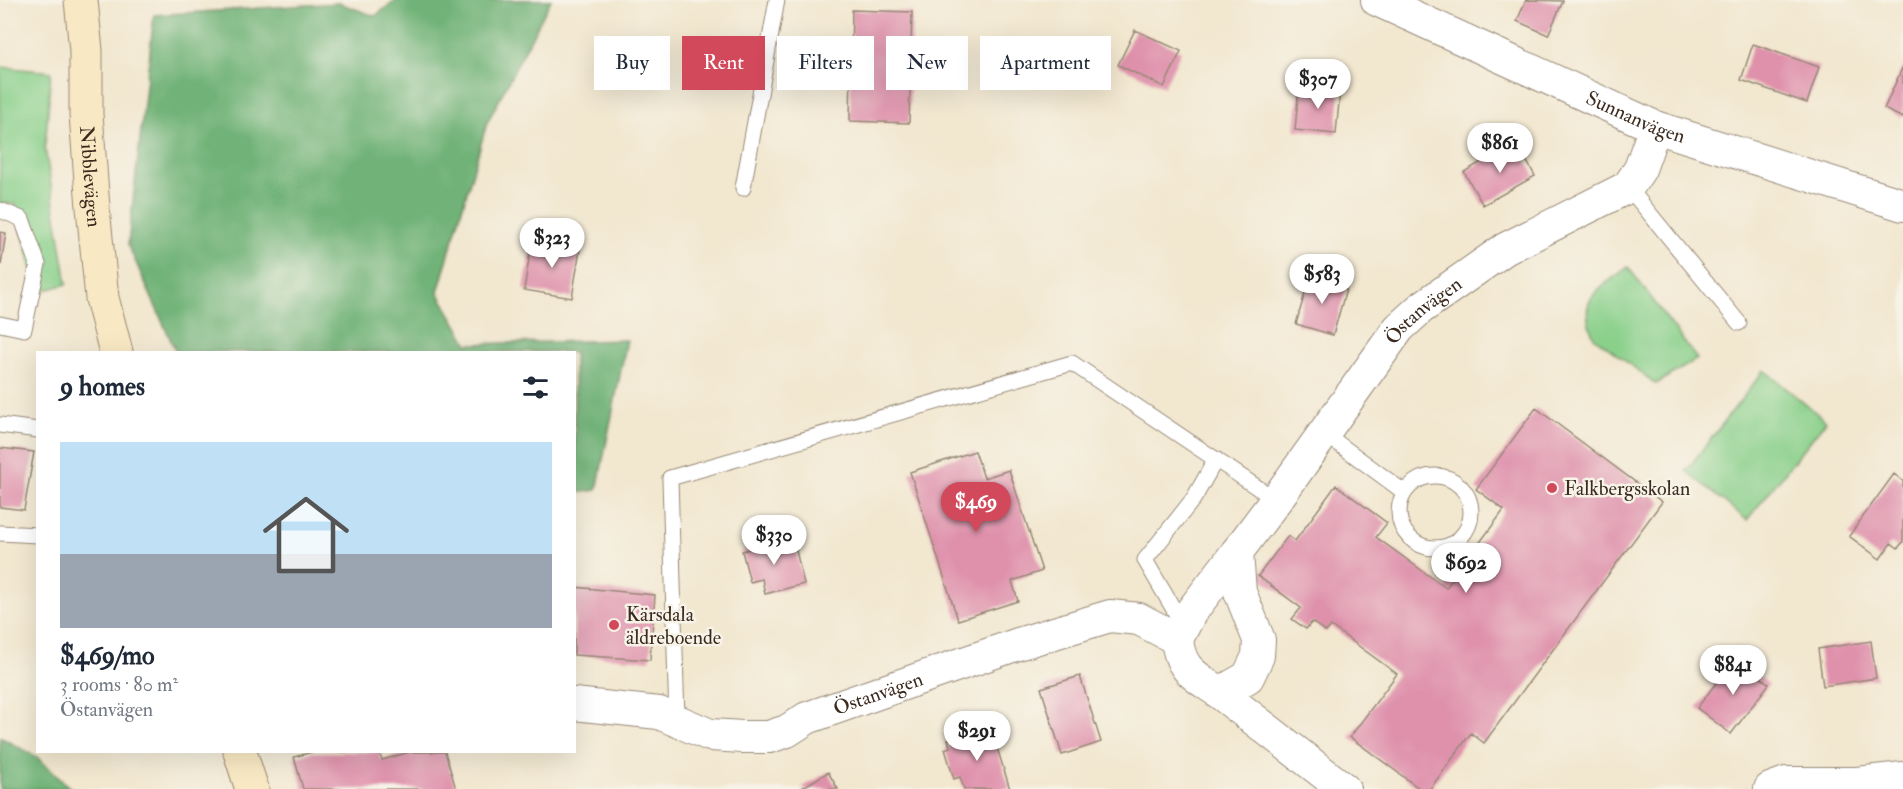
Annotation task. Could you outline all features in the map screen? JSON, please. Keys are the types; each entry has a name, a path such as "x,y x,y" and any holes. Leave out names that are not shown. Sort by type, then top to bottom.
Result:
{"street":[{"name":"Nibblevägen","path":"81,0 86,51 86,114 93,208 102,298 116,351"},
{"name":"Sunnanvägen","path":"1377,0 1655,127 1903,205"},
{"path":"1628,187 1640,169 1655,127"},
{"name":"Östanvägen","path":"576,704 660,713 710,735 769,737 787,731 807,718 1018,644 1110,616 1139,619 1180,633 1191,612 1276,500 1400,328 1421,308 1505,249 1628,187"},
{"path":"1220,693 1248,677 1258,656 1259,640 1240,592 1237,552"},
{"path":"1180,633 1179,656 1187,669 1344,789"},
{"path":"240,753 252,789"},
{"path":"1770,789 1786,783 1857,783 1903,778"}],"lane":[{"path":"743,188 777,0"},
{"path":"1628,187 1739,323"},
{"path":"0,210 22,219 33,244 38,264 24,329 0,324"},
{"path":"677,721 670,478 1072,363 1276,500"},
{"path":"0,424 36,430"},
{"path":"1324,433 1404,492"},
{"path":"1180,633 1145,560 1194,498 1216,459"},
{"path":"1422,477 1445,477 1455,482 1464,489 1471,511 1464,534 1455,542 1443,547 1431,548 1409,537 1401,527 1398,515 1404,492 1422,477"},
{"path":"0,533 36,534"}],"green space":[{"path":"396,0 551,0 487,123 438,292 468,344 627,340 597,490 576,493 576,351 176,351 128,245 154,15 339,3 375,16"},
{"path":"0,67 51,72 45,148 67,284 38,292 15,204 0,203"},
{"path":"1628,267 1697,359 1656,384 1594,337 1589,324 1587,313 1593,296"},
{"path":"1764,370 1826,421 1747,520 1686,471"},
{"path":"0,737 37,757 71,789 0,789"}],"building":[{"path":"1526,0 1563,1 1548,35 1517,21"},
{"path":"852,10 912,12 911,36 886,36 886,90 910,90 909,123 850,121 851,90 874,90 874,36 852,36"},
{"path":"1135,30 1181,51 1164,87 1118,65"},
{"path":"1753,44 1819,67 1807,103 1741,80"},
{"path":"1903,66 1903,118 1884,109"},
{"path":"1299,87 1340,91 1336,134 1295,130"},
{"path":"1516,142 1535,176 1483,205 1464,172"},
{"path":"0,232 6,233 1,265 0,265"},
{"path":"532,241 580,249 572,298 524,290"},
{"path":"1310,276 1347,286 1333,335 1296,324"},
{"path":"1536,408 1662,502 1484,743 1471,733 1430,789 1420,789 1350,737 1397,674 1331,626 1326,632 1312,622 1306,629 1292,619 1301,608 1258,576 1288,536 1295,541 1336,485 1387,523 1376,537 1446,588 1504,510 1476,489"},
{"path":"0,448 34,452 24,510 0,507"},
{"path":"975,451 984,478 1009,470 1042,571 1012,581 1018,601 958,620 910,472"},
{"path":"1894,474 1903,481 1903,542 1898,548 1891,543 1880,559 1849,536"},
{"path":"793,538 804,584 765,594 762,579 750,582 742,551"},
{"name":"Kärsdala äldreboende","path":"576,587 655,595 650,660 576,655"},
{"path":"1871,641 1876,678 1823,686 1818,649"},
{"path":"1735,658 1769,684 1731,734 1697,708"},
{"path":"1080,676 1101,742 1062,755 1041,688"},
{"path":"978,730 979,736 992,732 1010,789 964,789 960,777 954,779 945,749 950,747 948,739"},
{"path":"308,753 379,753 382,760 406,753 445,753 456,789 303,789 294,757"},
{"path":"828,772 838,789 800,789"}],"place":[{"name":"Falkbergsskolan","path":"1552,488"},
{"name":"Kärsdala äldreboende","path":"614,625"}]}
